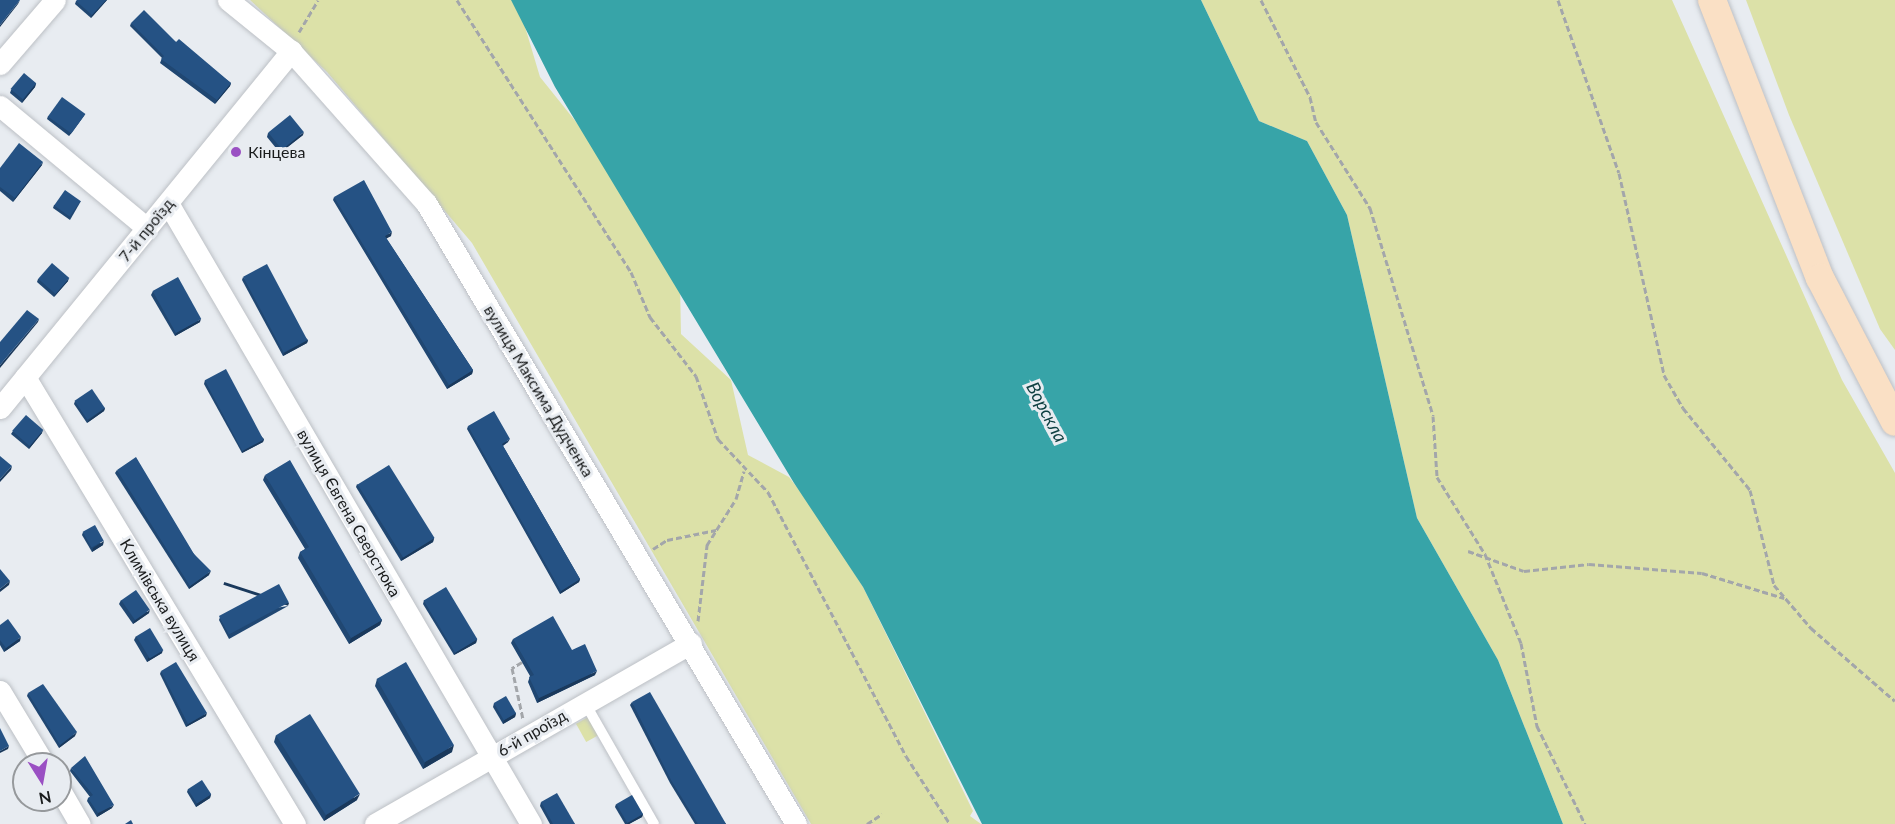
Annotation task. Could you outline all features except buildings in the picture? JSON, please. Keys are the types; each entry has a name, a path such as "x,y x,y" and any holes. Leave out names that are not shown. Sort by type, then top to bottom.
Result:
{"main road":[{"path":"1712,0 1820,278 1895,422"}],"street":[{"path":"0,64 55,0"},
{"name":"вулиця Максима Дудченка","path":"228,0 291,51 426,203 691,643 796,824"},
{"name":"7-й проїзд","path":"0,408 291,51"},
{"path":"0,106 147,228"},
{"name":"вулиця Євгена Сверстюка","path":"168,203 531,824"},
{"name":"Климівська вулиця","path":"26,377 296,824"},
{"name":"6-й проїзд","path":"375,824 691,643"},
{"path":"0,691 37,752"},
{"path":"72,810 80,824"}],"lane":[{"path":"585,703 654,824"}],"path":[{"path":"291,51 318,0"},
{"path":"457,0 631,272 662,336 696,376 718,439 744,471 768,492 906,756 950,824"},
{"path":"1261,0 1310,97 1316,122 1370,208 1433,416 1437,477 1486,557 1521,643 1537,726 1586,824"},
{"path":"1558,0 1618,173 1664,375 1683,408 1750,490 1774,585 1895,701"},
{"path":"691,643 700,612 707,545 736,499 744,471"},
{"path":"637,553 666,540 716,530"},
{"path":"1468,551 1524,571 1589,564 1702,573 1786,598"},
{"path":"522,662 512,668 514,687 531,733"},
{"path":"867,824 882,814"}],"green space":[{"path":"250,0 517,0 540,77 609,163 680,283 681,334 731,380 748,455 789,477 816,512 863,587 973,811 970,816 981,824 811,824 472,243 327,72"},
{"path":"1201,0 1672,0 1842,380 1895,473 1895,824 1563,824 1498,660 1417,518 1347,215 1307,141 1259,121"},
{"path":"1746,0 1895,0 1895,350 1880,329 1789,115"},
{"path":"590,716 600,734 586,742 576,724"}],"water":[{"name":"Ворскла","path":"511,0 1201,0 1259,121 1307,141 1347,215 1417,518 1498,660 1563,824 982,824 863,587 794,483 555,87"}],"place":[{"name":"Кінцева","path":"236,152"}]}
